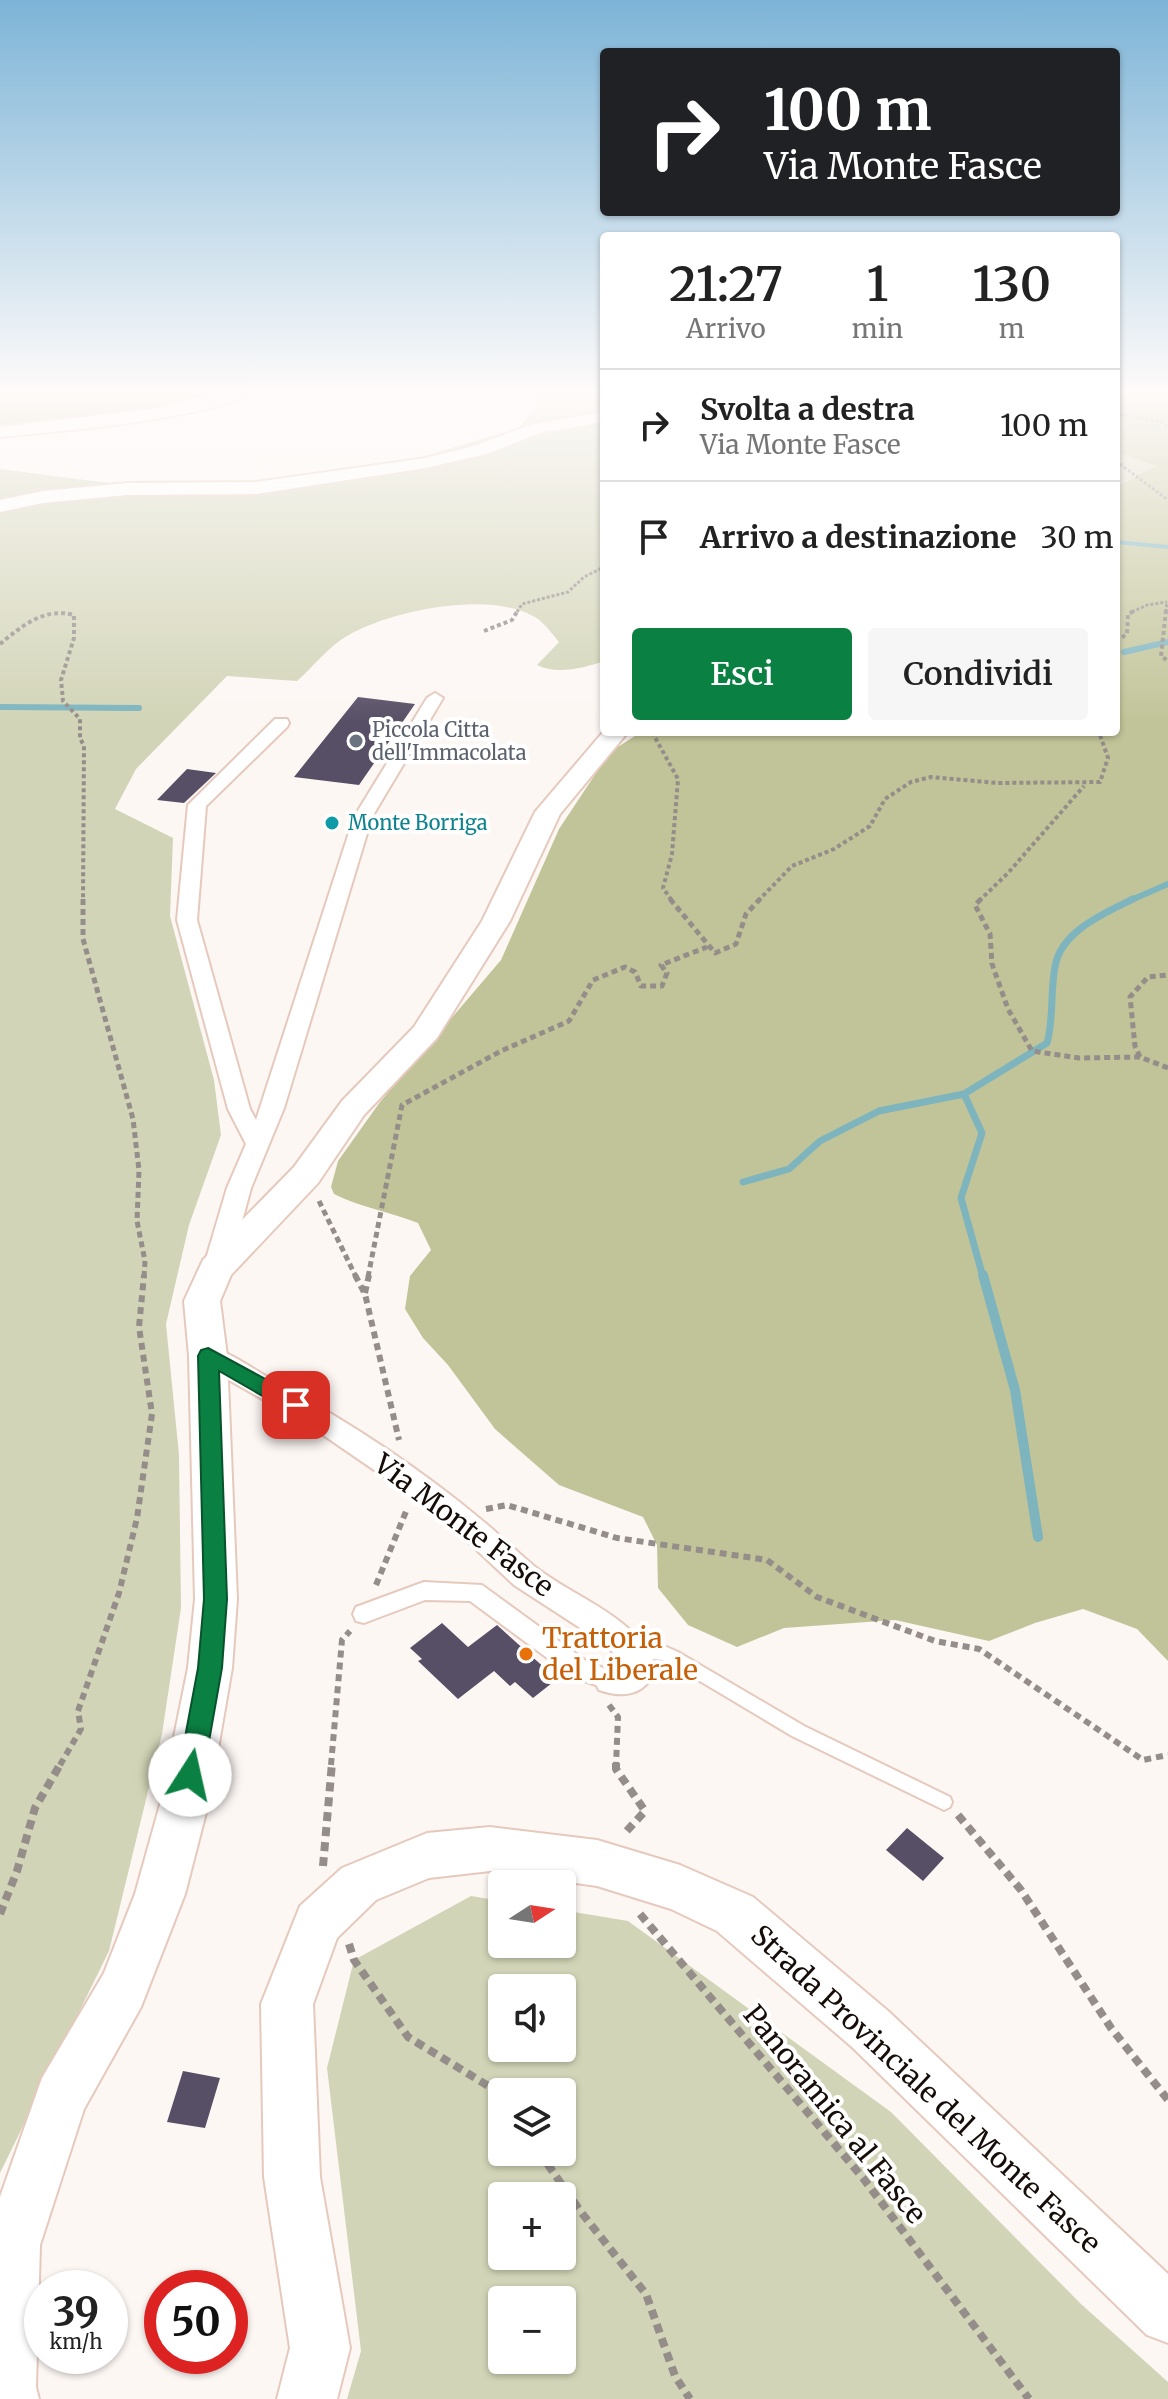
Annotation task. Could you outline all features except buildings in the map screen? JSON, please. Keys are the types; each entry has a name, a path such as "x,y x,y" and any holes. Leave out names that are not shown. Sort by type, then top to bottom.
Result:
{"main road":[{"path":"0,506 24,501"},
{"path":"9,2399 6,2387 12,2245 61,2097 123,1989 160,1894 185,1801 210,1668 216,1599 208,1356 202,1301 216,1269 306,1175 353,1108 426,1032 496,921 548,812 613,736"},
{"name":"Strada Provinciale del Monte Fasce","path":"307,2399 320,2348 292,2177 287,2004 318,1923 359,1884 427,1856 490,1849 597,1863 680,1888 735,1914 870,2029 1168,2314"}],"street":[{"path":"216,1269 239,1188 273,1108 363,817 435,698"},
{"path":"257,1143 239,1109 187,920 197,805 281,723"},
{"name":"Via Monte Fasce","path":"208,1356 323,1421 409,1479 474,1530 525,1576 616,1635 635,1653 641,1669 628,1682 610,1680 581,1670 474,1592 424,1591 364,1614"}],"lane":[{"path":"635,1653 662,1652 673,1657 798,1731 944,1802"}],"path":[{"path":"484,631 512,620 522,604 568,592 584,577 600,569"},
{"path":"1120,638 1127,634 1128,614 1147,605 1167,602 1161,656 1168,661"},
{"path":"0,644 25,622 51,614 74,615 74,638 61,680 63,701 80,719 80,738 84,746 83,939 133,1119 139,1170 137,1221 145,1261 139,1327 152,1414 137,1518 119,1593 78,1711 81,1729 35,1808 0,1914"},
{"path":"654,736 678,779 672,854 663,888 715,953 736,944 746,914 792,866 834,849 870,826 873,812 894,791 920,778 1003,786 1100,782 1108,758 1099,736"},
{"path":"1085,785 1008,873 975,905 990,934 992,964 1008,1009 1032,1051 1079,1058 1140,1057 1168,1068"},
{"path":"365,1294 402,1105 501,1051 569,1021 593,980 625,967 635,972 641,986 662,986 667,973 661,965 681,958 693,949 707,946"},
{"path":"1140,1057 1135,1046 1130,997 1148,977 1168,975"},
{"path":"306,1175 365,1294 409,1479 407,1510 364,1614 342,1640 318,1923 339,1918 354,1960 408,2037 488,2086"},
{"path":"474,1530 477,1511 507,1505 617,1538 767,1560 817,1597 924,1637 979,1649 1143,1760 1168,1755"},
{"path":"581,1670 618,1717 616,1769 645,1811 597,1863"},
{"path":"944,1802 984,1840 1113,2031 1168,2100"},
{"name":"Panoramica al Fasce","path":"638,1911 863,2178 1029,2399"},
{"path":"549,2166 646,2294 675,2376 690,2399"}],"green space":[{"path":"0,501 600,501 600,662 562,670 537,665 559,642 538,619 519,610 496,605 442,606 389,618 340,640 297,681 227,676 136,769 115,809 173,838 170,916 214,1080 221,1135 189,1225 166,1324 179,1455 181,1608 162,1734 109,1951 0,2173"},
{"path":"1120,501 1168,501 1168,1661 1137,1629 1083,1609 989,1641 895,1620 784,1628 737,1647 688,1625 658,1588 657,1545 643,1517 559,1485 495,1429 448,1365 423,1338 405,1309 410,1276 431,1250 418,1223 334,1194 331,1187 338,1161 380,1102 501,960 559,829 610,752 635,736 1120,736"},
{"path":"471,1896 488,1899 488,1958 576,1958 576,1912 628,1921 891,2112 1081,2304 1168,2382 1168,2399 347,2399 361,2351 327,2068 354,1960"}],"waterway":[{"path":"1120,542 1168,547"},
{"path":"1124,652 1168,642"},
{"path":"0,707 139,708"},
{"path":"1129,901 1168,884"},
{"path":"1129,901 1133,899"},
{"path":"964,1094 1047,1043 1055,967 1065,944 1085,925 1129,901"},
{"path":"743,1182 789,1169 820,1141 879,1111 964,1094"},
{"path":"964,1094 982,1133 961,1198 983,1277"},
{"path":"983,1275 1015,1390 1038,1537"}],"place":[{"name":"Piccola Citta dell'Immacolata","path":"356,741"},
{"name":"Monte Borriga","path":"332,823"},
{"name":"Trattoria del Liberale","path":"526,1654"}],"route":[{"path":"190,1775 210,1668 216,1599 208,1356 296,1405"}]}
